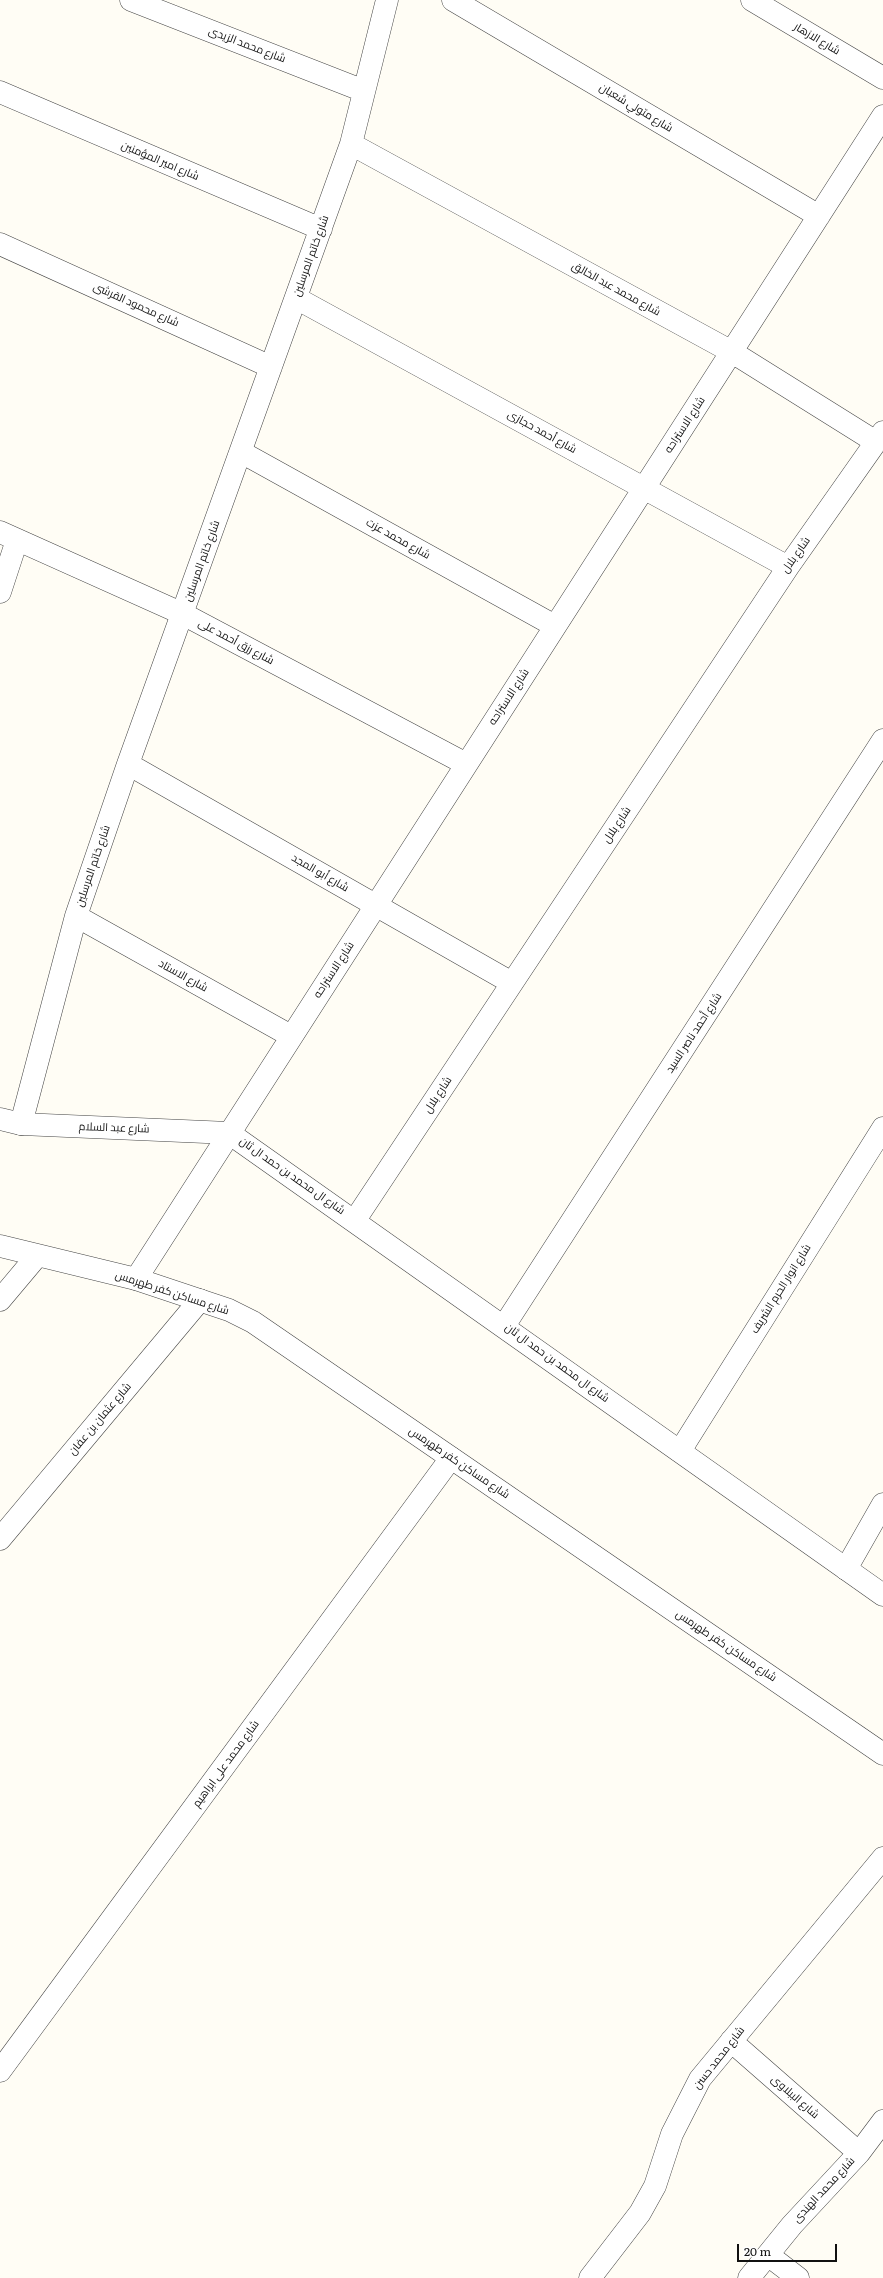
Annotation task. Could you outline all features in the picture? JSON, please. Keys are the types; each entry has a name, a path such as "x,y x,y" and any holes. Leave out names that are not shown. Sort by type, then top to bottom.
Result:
{"street":[{"name":"شارع محمد الزيدى","path":"131,0 364,91"},
{"name":"شارع خاتم المرسلين","path":"21,1124 76,916 128,764 351,144 387,0"},
{"name":"شارع متولي شعبان","path":"453,0 819,216"},
{"name":"شارع الازهار","path":"752,0 883,78"},
{"name":"شارع امير المؤمنين","path":"0,92 321,230"},
{"name":"شارع الاستراحه","path":"136,1279 883,116"},
{"name":"شارع محمد عبد الخالق","path":"351,144 732,352 880,437"},
{"name":"شارع محمود القرشى","path":"0,244 271,367"},
{"name":"شارع أحمد حجازى","path":"296,298 788,567"},
{"name":"شارع بلال","path":"355,1220 788,567 880,437"},
{"name":"شارع محمد عزت","path":"241,452 555,626"},
{"name":"شارع رزق أحمد على","path":"9,536 183,614 466,764"},
{"path":"0,592 9,536"},
{"name":"شارع أحمد ناصر السيد","path":"504,1326 883,740"},
{"name":"شارع أبو المجد","path":"128,764 512,982"},
{"name":"شارع الاستاد","path":"76,916 291,1036"},
{"name":"شارع عبد السلام","path":"0,1119 21,1124 229,1133"},
{"name":"شارع انوار الحرم الشريف","path":"680,1451 883,1128"},
{"name":"شارع ال محمد بن حمد ال ثان","path":"229,1133 355,1220 883,1595"},
{"name":"شارع مساكن كفر طهرمس","path":"0,1246 136,1279 229,1310 253,1322 883,1754"},
{"path":"0,1300 37,1256"},
{"name":"شارع عثمان بن عفان","path":"0,1539 200,1300"},
{"name":"شارع محمد على ابراهيم","path":"0,2071 451,1458"},
{"path":"846,1569 883,1504"},
{"name":"شارع محمد حسن","path":"590,2278 640,2213 655,2186 672,2134 700,2079 883,1858"},
{"name":"شارع الببلاوى","path":"731,2042 858,2153"},
{"name":"شارع محمد الهندى","path":"749,2278 792,2225 858,2153 883,2121"},
{"path":"768,2255 798,2278"}]}
